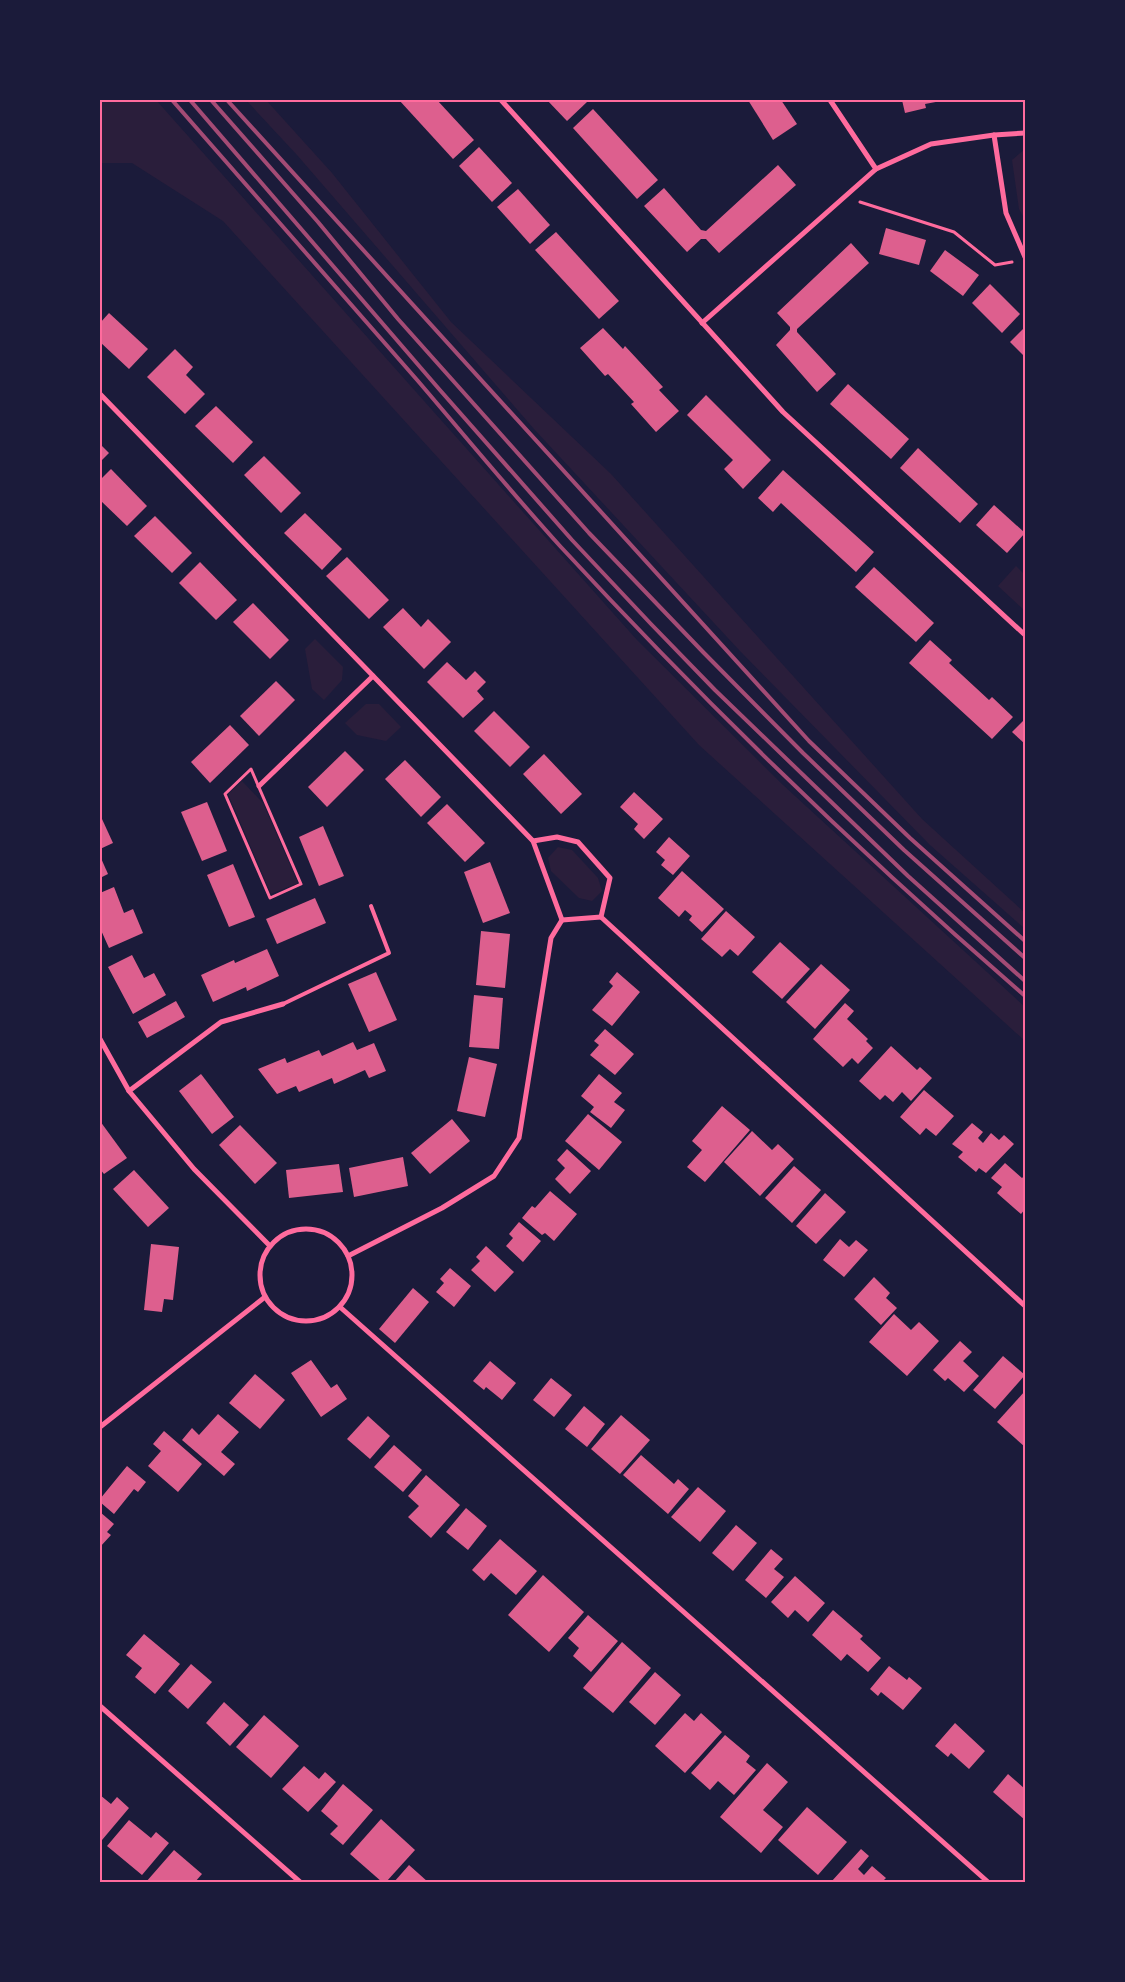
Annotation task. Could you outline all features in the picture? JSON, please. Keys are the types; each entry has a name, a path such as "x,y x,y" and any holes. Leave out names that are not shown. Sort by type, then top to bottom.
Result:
{"street":[{"path":"501,100 783,412 1025,635"},
{"path":"830,100 876,169"},
{"path":"702,323 876,169 931,144 994,135 1025,133"},
{"path":"994,135 1006,213 1025,257"},
{"path":"100,394 533,841 562,920"},
{"path":"259,786 373,676"},
{"path":"533,841 558,838 578,842 604,871 610,878 601,917"},
{"path":"562,920 601,917 1025,1306"},
{"path":"348,1256 442,1208 494,1176 519,1138 551,938 562,920"},
{"path":"129,1090 222,1022 283,1004"},
{"path":"100,1039 129,1090 194,1169 270,1246"},
{"path":"312,1229 327,1234 339,1243 348,1256 352,1269 352,1282 347,1296 340,1306 328,1315 315,1320 300,1320 286,1316 274,1308 266,1297 261,1284 260,1270 263,1258 270,1246 282,1236 296,1230 312,1229"},
{"path":"100,1427 266,1297"},
{"path":"340,1306 988,1882"},
{"path":"100,1706 300,1882"}],"lane":[{"path":"283,1004 389,953 370,906"}],"path":[{"path":"874,206 954,232 995,264 1018,261"},
{"path":"251,769 259,786 301,884 270,898 225,794 251,769"}],"shaded area":[{"path":"100,100 156,100 637,640 783,785 1025,1007 1025,1041 699,745 223,221 132,163 100,163"},
{"path":"246,100 266,100 332,173 451,322 611,474 922,819 1025,913 1025,929 930,845 740,651 534,429 297,155"},
{"path":"1025,149 1025,220 1019,209 1012,160"},
{"path":"1016,566 1025,575 1025,611 998,586"},
{"path":"315,639 343,667 342,680 324,700 312,689 305,649"},
{"path":"366,704 379,704 401,727 386,741 357,735 345,723"},
{"path":"242,781 263,803 298,883 271,894 228,794"},
{"path":"558,847 572,850 598,878 602,891 592,901 579,898 551,871 548,858"}],"building":[{"path":"399,100 437,100 474,140 453,159"},
{"path":"547,100 586,100 587,102 567,121"},
{"path":"748,100 781,100 797,124 773,140"},
{"path":"902,100 941,101 925,104 926,108 905,113"},
{"path":"593,109 658,180 637,199 573,128"},
{"path":"479,147 512,183 492,202 459,166"},
{"path":"778,165 796,185 719,253 706,239 701,239 687,252 644,206 664,188 701,230 706,231"},
{"path":"518,189 550,225 530,244 497,207"},
{"path":"886,228 926,240 919,265 879,254"},
{"path":"556,232 619,301 599,319 535,250"},
{"path":"851,243 869,263 797,329 797,332 836,374 817,392 776,345 790,330 790,327 777,313"},
{"path":"945,250 979,275 963,296 930,271"},
{"path":"990,284 1020,314 1002,333 972,303"},
{"path":"109,313 148,349 129,369 100,342 100,323"},
{"path":"1025,327 1025,357 1010,342"},
{"path":"603,328 623,349 625,346 663,387 659,390 679,411 656,432 631,404 634,402 608,374 605,376 580,348"},
{"path":"175,349 193,367 186,375 205,394 185,414 147,377"},
{"path":"848,384 909,439 891,459 830,404"},
{"path":"706,395 771,460 743,489 724,469 733,460 687,415"},
{"path":"216,406 253,442 233,463 195,426"},
{"path":"100,444 109,453 100,462"},
{"path":"918,448 978,504 960,523 900,468"},
{"path":"264,456 301,493 281,513 244,475"},
{"path":"111,469 147,506 127,526 100,500 100,480"},
{"path":"783,470 874,552 856,572 781,503 773,512 758,498"},
{"path":"994,505 1025,533 1007,553 976,525"},
{"path":"305,513 342,549 322,570 284,533"},
{"path":"155,516 192,553 172,573 134,536"},
{"path":"347,557 389,600 369,619 326,576"},
{"path":"200,562 237,600 216,620 179,583"},
{"path":"874,567 934,623 916,642 855,587"},
{"path":"253,603 289,640 270,659 233,622"},
{"path":"403,608 421,627 428,619 451,642 424,669 383,627"},
{"path":"930,640 952,660 949,663 989,700 992,697 1013,717 992,739 909,663"},
{"path":"447,662 466,680 475,671 486,682 477,691 484,699 463,718 427,682"},
{"path":"276,681 295,700 259,736 240,716"},
{"path":"494,711 530,747 510,767 474,731"},
{"path":"1025,719 1025,744 1012,732"},
{"path":"230,725 249,745 210,783 191,762"},
{"path":"345,751 364,770 327,807 308,787"},
{"path":"544,754 582,794 561,814 523,774"},
{"path":"405,760 441,797 421,817 385,779"},
{"path":"634,792 663,819 644,839 634,829 638,824 620,807"},
{"path":"207,802 227,851 202,861 181,812"},
{"path":"447,804 485,843 465,862 427,823"},
{"path":"102,819 113,843 100,849 100,820"},
{"path":"323,826 344,876 319,886 299,837"},
{"path":"669,837 690,856 673,875 661,865 665,860 656,852"},
{"path":"100,856 108,874 100,878"},
{"path":"490,862 510,913 483,923 464,872"},
{"path":"233,864 255,917 229,927 207,875"},
{"path":"682,871 724,909 702,932 689,920 692,916 685,910 679,917 658,898"},
{"path":"114,887 124,913 133,909 143,933 109,948 100,928 100,893"},
{"path":"315,898 326,923 277,944 266,919"},
{"path":"726,911 755,937 738,956 730,949 722,957 701,939"},
{"path":"481,931 510,934 505,988 476,985"},
{"path":"780,942 810,969 782,999 752,972"},
{"path":"267,949 279,976 247,991 246,987 213,1002 201,975 234,960 235,963"},
{"path":"132,955 144,978 154,973 166,995 133,1014 108,967"},
{"path":"821,964 850,990 815,1029 786,1002"},
{"path":"376,972 397,1020 369,1032 348,984"},
{"path":"617,972 640,992 612,1026 592,1010 613,986 609,982"},
{"path":"474,995 503,998 499,1049 469,1047"},
{"path":"176,1001 185,1017 147,1038 138,1022"},
{"path":"845,1003 854,1011 847,1019 868,1039 866,1041 873,1048 858,1064 852,1058 843,1067 813,1039"},
{"path":"605,1029 634,1054 615,1075 590,1055 599,1045 594,1041"},
{"path":"353,1042 357,1050 374,1043 386,1071 369,1078 365,1070 334,1084 332,1078 299,1092 296,1086 277,1094 258,1069 285,1058 287,1063 319,1050 322,1056"},
{"path":"891,1046 917,1070 920,1067 932,1078 911,1101 902,1092 893,1102 885,1095 880,1100 859,1081"},
{"path":"469,1057 497,1064 485,1117 457,1111"},
{"path":"201,1074 234,1117 212,1134 179,1091"},
{"path":"599,1074 622,1093 614,1102 625,1110 611,1128 590,1112 594,1107 581,1096"},
{"path":"924,1090 954,1116 936,1136 926,1128 920,1135 900,1117"},
{"path":"722,1106 750,1130 705,1182 687,1167 702,1150 692,1141"},
{"path":"588,1114 622,1142 599,1170 565,1141"},
{"path":"452,1119 470,1141 430,1174 411,1153"},
{"path":"100,1121 127,1158 104,1174 100,1169"},
{"path":"972,1123 983,1132 978,1138 983,1143 991,1133 999,1140 1004,1135 1014,1144 986,1173 979,1168 976,1172 958,1157 963,1152 952,1144"},
{"path":"240,1125 277,1163 255,1184 219,1145"},
{"path":"752,1131 772,1150 778,1144 794,1159 760,1196 724,1162"},
{"path":"567,1149 591,1171 570,1194 555,1179 565,1168 557,1160"},
{"path":"403,1157 408,1186 354,1197 349,1168"},
{"path":"1005,1163 1022,1178 1025,1175 1025,1209 1021,1214 997,1193 1002,1187 991,1178"},
{"path":"339,1164 343,1192 289,1198 286,1170"},
{"path":"794,1166 821,1190 792,1223 765,1198"},
{"path":"134,1170 169,1208 148,1227 113,1189"},
{"path":"550,1191 577,1214 554,1241 545,1233 542,1235 522,1218 532,1206 535,1208"},
{"path":"825,1193 846,1212 816,1244 796,1226"},
{"path":"519,1222 541,1241 523,1262 506,1246 513,1238 509,1234"},
{"path":"840,1239 849,1247 856,1240 868,1250 844,1277 823,1260"},
{"path":"151,1244 179,1247 173,1300 164,1299 162,1312 144,1310"},
{"path":"486,1246 514,1272 495,1292 471,1270 480,1261 476,1257"},
{"path":"450,1268 471,1286 454,1307 436,1292 444,1283 440,1279"},
{"path":"874,1277 890,1293 886,1298 897,1308 881,1325 854,1299"},
{"path":"413,1288 429,1302 395,1343 379,1329"},
{"path":"894,1314 911,1330 919,1322 939,1341 907,1376 869,1342"},
{"path":"960,1341 972,1352 963,1361 979,1376 964,1392 948,1378 945,1381 933,1370"},
{"path":"1003,1356 1025,1375 995,1409 973,1390"},
{"path":"311,1360 331,1388 337,1384 347,1399 321,1417 291,1373"},
{"path":"490,1361 516,1383 502,1400 486,1387 484,1390 473,1381"},
{"path":"255,1374 285,1400 260,1429 229,1403"},
{"path":"551,1378 572,1395 554,1417 533,1400"},
{"path":"1025,1391 1025,1447 997,1422"},
{"path":"584,1406 605,1424 587,1447 565,1429"},
{"path":"218,1414 239,1432 221,1452 235,1464 224,1476 182,1440 192,1428 199,1435"},
{"path":"621,1415 650,1440 620,1474 591,1449"},
{"path":"368,1416 390,1436 370,1459 347,1439"},
{"path":"164,1431 202,1464 178,1492 148,1466 161,1451 153,1444"},
{"path":"394,1445 422,1470 403,1492 374,1467"},
{"path":"641,1455 674,1484 678,1479 689,1489 668,1514 623,1475"},
{"path":"127,1466 146,1482 138,1492 134,1489 114,1514 100,1502 100,1499"},
{"path":"426,1475 460,1505 431,1538 408,1517 419,1506 408,1496"},
{"path":"698,1487 726,1511 700,1542 671,1517"},
{"path":"466,1508 487,1526 468,1550 446,1532"},
{"path":"100,1512 114,1524 107,1532 111,1535 100,1547"},
{"path":"736,1525 757,1543 733,1571 712,1553"},
{"path":"500,1539 537,1571 516,1595 491,1573 484,1581 472,1570"},
{"path":"771,1549 783,1559 774,1569 784,1577 766,1598 745,1580"},
{"path":"543,1575 584,1612 549,1652 508,1615"},
{"path":"795,1576 825,1603 808,1622 795,1610 788,1618 771,1602"},
{"path":"833,1610 863,1636 860,1639 881,1658 868,1672 847,1654 841,1661 812,1635"},
{"path":"588,1615 618,1641 591,1672 573,1656 579,1648 568,1638"},
{"path":"144,1634 180,1664 155,1694 135,1677 142,1668 126,1655"},
{"path":"622,1642 651,1668 613,1713 583,1688"},
{"path":"191,1664 212,1682 188,1709 168,1691"},
{"path":"889,1666 907,1680 909,1677 922,1688 903,1710 881,1692 878,1696 870,1689"},
{"path":"655,1672 681,1695 655,1725 629,1702"},
{"path":"224,1702 249,1725 230,1746 206,1723"},
{"path":"685,1713 694,1721 701,1713 722,1732 685,1773 655,1746"},
{"path":"264,1715 299,1746 271,1778 236,1747"},
{"path":"955,1723 985,1751 969,1769 951,1753 948,1757 935,1746"},
{"path":"725,1735 750,1756 746,1762 756,1770 734,1795 718,1781 710,1790 691,1773"},
{"path":"767,1763 788,1782 763,1810 783,1827 761,1853 720,1817"},
{"path":"304,1766 319,1779 325,1772 336,1782 308,1812 282,1789"},
{"path":"1008,1774 1025,1789 1025,1820 993,1792"},
{"path":"343,1784 373,1810 343,1845 330,1834 338,1826 321,1811"},
{"path":"100,1795 111,1804 117,1797 129,1808 102,1840 100,1839"},
{"path":"807,1807 847,1842 818,1875 778,1840"},
{"path":"381,1819 415,1850 386,1882 382,1882 350,1854"},
{"path":"129,1820 151,1838 156,1832 169,1843 142,1875 107,1846"},
{"path":"861,1849 869,1856 858,1869 864,1875 872,1866 886,1878 882,1882 831,1882"},
{"path":"174,1850 202,1874 195,1882 146,1882"},
{"path":"409,1865 428,1882 394,1882"}],"railway":[{"path":"172,100 524,505 615,605 728,721 786,777 964,943 1025,996"},
{"path":"190,100 439,389 572,540 651,624 715,690 908,876 1025,981"},
{"path":"211,100 318,222 398,319 589,533 803,753 904,850 1025,958"},
{"path":"227,100 809,741 910,838 1025,941"}]}
